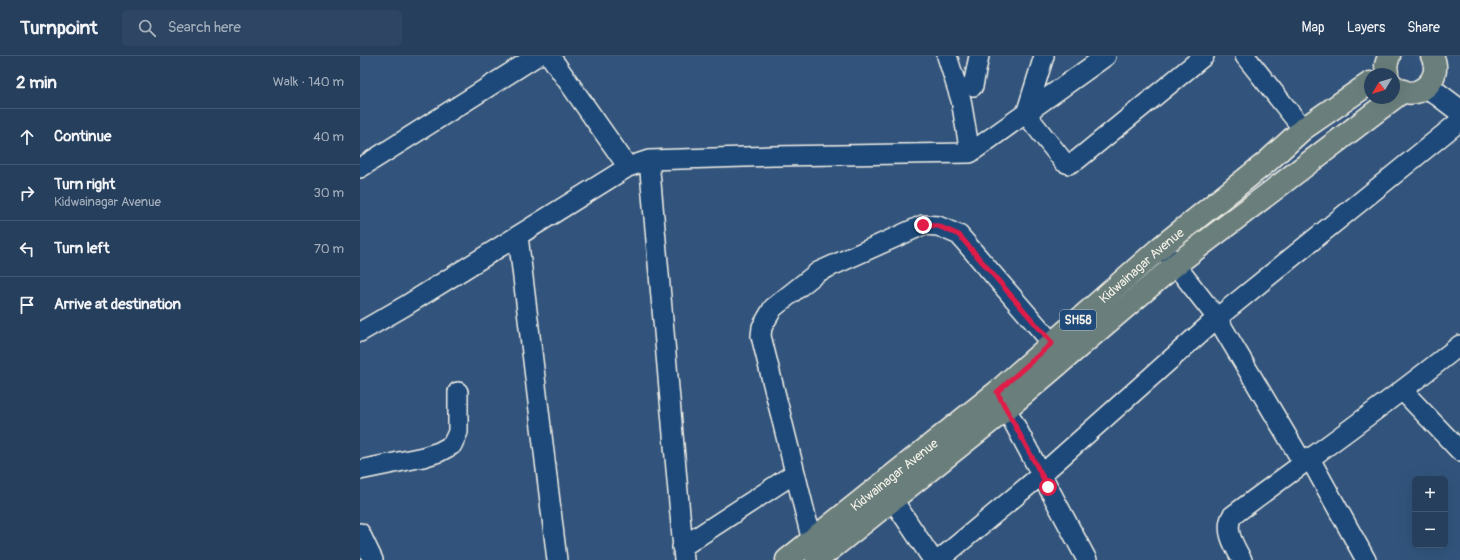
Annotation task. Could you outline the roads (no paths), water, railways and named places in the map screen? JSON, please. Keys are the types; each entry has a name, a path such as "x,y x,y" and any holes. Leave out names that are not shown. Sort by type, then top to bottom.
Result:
{"main road":[{"name":"SH58","path":"1400,84 1416,92 1436,67"},
{"name":"Kidwainagar Avenue","path":"1002,400 1052,343 1161,246 1268,161 1303,129 1364,91"},
{"name":"Kidwainagar Avenue","path":"787,560 814,550 1002,400 1175,265 1364,97"}],"street":[{"path":"360,168 537,56"},
{"path":"550,56 628,167"},
{"path":"947,56 961,100 970,153"},
{"path":"973,86 978,56"},
{"path":"1026,114 1044,56"},
{"path":"360,332 628,167 649,160 774,156 970,153 1106,56"},
{"path":"1026,114 1064,162 1069,164 1077,160 1204,56"},
{"path":"1245,56 1303,129"},
{"path":"1436,67 1460,111"},
{"path":"939,560 1041,475 1217,318 1460,121"},
{"path":"649,160 683,554"},
{"path":"814,550 762,336 762,327 773,308 818,272 923,225 938,226 959,235 1052,343"},
{"path":"518,236 557,560"},
{"path":"1161,246 1217,318 1306,460 1366,560"},
{"path":"1242,560 1231,539 1228,522 1232,516 1306,460 1403,391 1460,345"},
{"path":"1403,391 1460,451"},
{"path":"360,470 423,457 452,445 458,432 458,392"},
{"path":"1002,400 1086,560"},
{"path":"683,554 795,473"},
{"path":"888,492 933,560"},
{"path":"360,533 373,560"}]}
